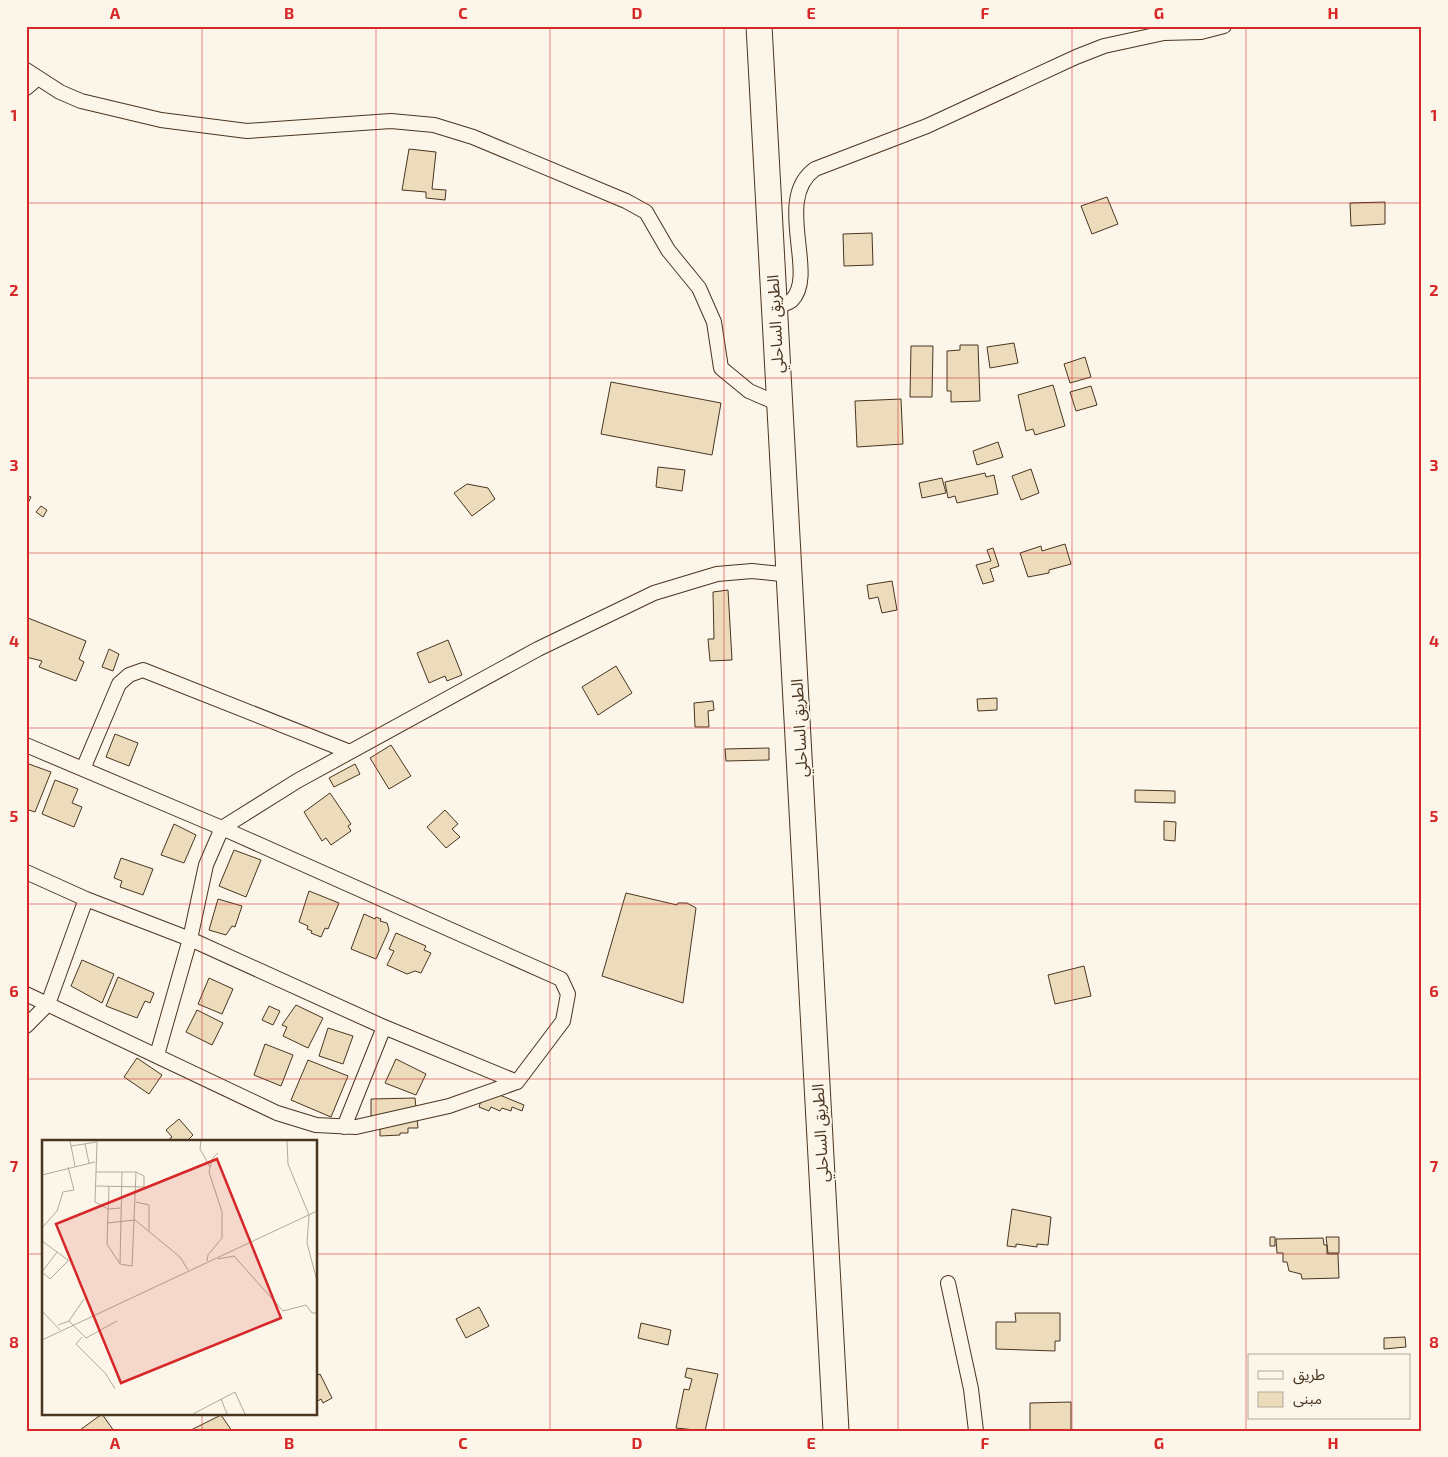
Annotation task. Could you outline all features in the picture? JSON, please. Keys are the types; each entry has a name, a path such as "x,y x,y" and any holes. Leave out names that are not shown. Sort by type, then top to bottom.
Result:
{"highway":[{"name":"الطريق الساحلي","path":"759,26 836,1431"}],"street":[{"path":"774,307 791,301 799,288 796,203 799,187 805,176 815,169 927,126 1076,57 1104,46 1164,33 1201,32 1224,26"},
{"path":"26,70 60,92 81,101 161,120 247,131 391,121 434,125 473,137 626,201 646,212 668,250 699,288 714,322 721,368 749,391 780,404"},
{"path":"26,88 38,78"},
{"path":"157,1055 190,939 206,865 222,828 297,781 538,649 654,593 717,574 752,571 790,575"},
{"path":"83,769 120,684 129,675 143,670 350,752"},
{"path":"26,745 222,828 561,979 568,994 563,1021 517,1082 449,1106 356,1127 316,1125 277,1113 26,994"},
{"path":"26,872 86,899 190,939 384,1027 517,1082"},
{"path":"26,1026 48,1004 86,899"},
{"path":"344,1127 384,1027"},
{"path":"948,1283 971,1389 976,1431"}],"building":[{"path":"409,149 436,152 432,189 446,190 445,200 426,198 426,192 402,190"},
{"path":"1107,197 1118,224 1092,234 1081,206"},
{"path":"1385,202 1385,224 1351,226 1350,203"},
{"path":"872,233 873,265 844,266 843,234"},
{"path":"1014,343 1018,363 990,368 987,347"},
{"path":"960,345 978,345 980,401 951,402 951,391 947,391 947,351 960,350"},
{"path":"911,346 933,346 932,397 910,397"},
{"path":"1085,357 1091,377 1070,383 1064,364"},
{"path":"611,382 721,403 712,455 601,434"},
{"path":"1053,385 1065,426 1035,435 1033,429 1026,431 1018,395"},
{"path":"1091,386 1097,405 1076,411 1070,392"},
{"path":"901,399 903,444 857,447 855,401"},
{"path":"998,442 1003,457 977,465 973,451"},
{"path":"658,467 685,470 682,491 656,487"},
{"path":"1031,469 1039,493 1021,500 1012,476"},
{"path":"985,473 986,477 994,475 998,494 957,503 955,496 948,498 945,482"},
{"path":"942,478 946,493 922,498 919,483"},
{"path":"467,484 488,488 495,499 472,516 454,493"},
{"path":"26,495 31,497 26,507"},
{"path":"41,506 47,510 43,517 36,512"},
{"path":"1065,544 1071,564 1049,570 1049,573 1028,577 1020,553 1041,546 1042,551"},
{"path":"993,548 999,566 990,569 994,581 983,584 976,565 991,561 987,550"},
{"path":"892,581 897,610 882,613 878,597 869,599 867,585"},
{"path":"728,590 732,660 710,661 708,639 714,639 713,592"},
{"path":"28,618 86,641 79,659 84,662 76,681 39,667 42,661 26,657"},
{"path":"448,640 462,675 447,681 445,676 429,683 417,653"},
{"path":"109,649 119,654 113,671 102,667"},
{"path":"616,666 632,693 598,715 582,687"},
{"path":"997,698 997,710 978,711 977,699"},
{"path":"713,701 714,710 708,711 709,727 695,727 694,703"},
{"path":"115,734 138,743 129,766 106,757"},
{"path":"391,745 411,776 389,789 370,758"},
{"path":"769,748 769,760 726,761 725,749"},
{"path":"26,763 51,772 35,812 26,809"},
{"path":"355,764 360,774 334,787 329,778"},
{"path":"55,780 78,789 72,803 82,807 74,827 42,814"},
{"path":"1135,790 1175,791 1175,803 1135,802"},
{"path":"330,793 351,824 348,826 351,831 331,845 326,838 322,841 304,812"},
{"path":"445,810 458,824 452,829 460,837 446,848 427,827"},
{"path":"1164,821 1176,822 1175,841 1164,840"},
{"path":"174,824 196,835 184,863 161,855"},
{"path":"234,850 261,860 246,897 219,886"},
{"path":"121,858 153,869 143,895 120,887 122,881 114,878"},
{"path":"309,891 339,903 328,929 325,928 321,937 311,933 312,931 307,929 308,926 299,922"},
{"path":"626,893 677,905 678,903 687,903 696,908 683,1003 602,976"},
{"path":"218,899 242,906 235,927 232,926 226,935 209,930"},
{"path":"364,914 375,919 376,917 381,919 380,921 387,923 388,926 389,930 376,959 351,949"},
{"path":"396,933 426,946 424,950 431,953 421,973 415,971 407,974 387,965 394,951 389,949"},
{"path":"82,960 114,974 102,1003 71,986"},
{"path":"1084,966 1091,996 1055,1004 1048,975"},
{"path":"118,977 154,993 150,1003 145,1001 137,1018 106,1006"},
{"path":"209,978 233,989 222,1014 198,1004"},
{"path":"296,1005 323,1018 308,1048 283,1036 287,1027 282,1025"},
{"path":"269,1006 280,1011 273,1025 262,1020"},
{"path":"197,1010 223,1023 212,1045 186,1032"},
{"path":"328,1028 353,1036 343,1064 319,1056"},
{"path":"265,1044 293,1055 281,1086 254,1075"},
{"path":"137,1058 162,1075 149,1094 124,1077"},
{"path":"396,1059 426,1074 416,1095 385,1083"},
{"path":"308,1060 348,1076 331,1117 291,1100"},
{"path":"485,1089 524,1105 522,1111 512,1107 511,1111 502,1108 500,1111 491,1107 489,1111 479,1107"},
{"path":"415,1098 418,1128 408,1128 408,1133 400,1133 400,1135 380,1136 380,1126 371,1121 371,1099"},
{"path":"179,1119 193,1135 188,1140 168,1140 172,1137 166,1130"},
{"path":"1012,1209 1051,1217 1048,1245 1037,1244 1037,1247 1016,1244 1016,1247 1007,1246"},
{"path":"1270,1237 1275,1237 1275,1246 1270,1246"},
{"path":"1326,1237 1339,1237 1339,1253 1328,1253"},
{"path":"1323,1238 1324,1245 1327,1245 1327,1254 1338,1254 1339,1278 1302,1279 1301,1274 1289,1271 1287,1262 1283,1262 1283,1253 1277,1253 1276,1239"},
{"path":"479,1307 489,1326 466,1338 456,1319"},
{"path":"1015,1313 1060,1313 1060,1341 1055,1341 1055,1351 996,1349 996,1322 1016,1322"},
{"path":"641,1323 671,1330 668,1345 638,1338"},
{"path":"1405,1337 1406,1347 1384,1349 1384,1338"},
{"path":"687,1368 718,1374 705,1431 676,1428 684,1389 689,1390 692,1379 685,1377"},
{"path":"320,1374 332,1398 323,1403 321,1399 318,1401 318,1375"},
{"path":"1071,1402 1071,1431 1030,1431 1030,1403"},
{"path":"102,1414 114,1431 80,1430"},
{"path":"221,1415 232,1431 189,1431"}]}
